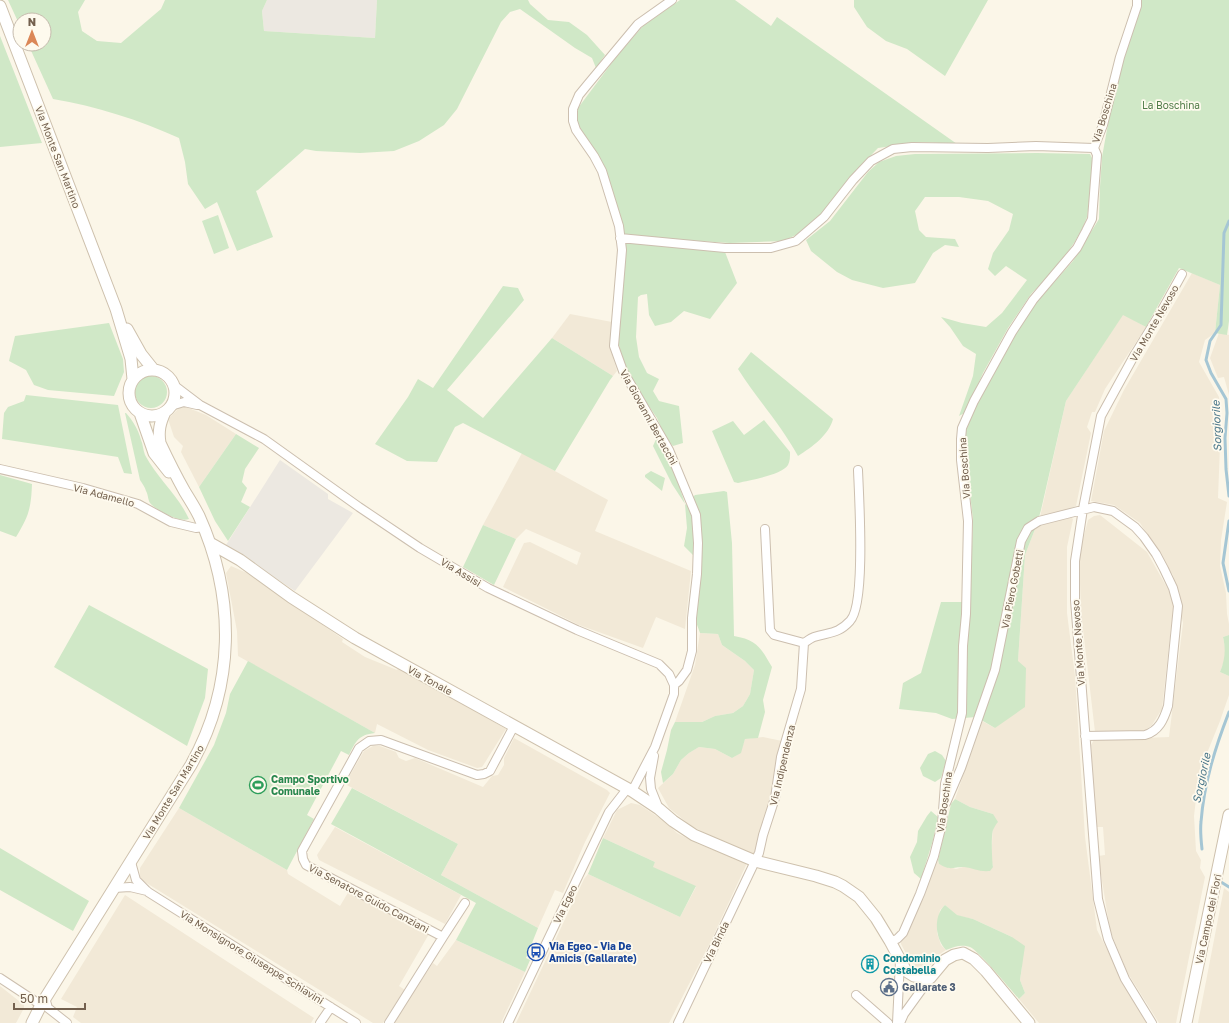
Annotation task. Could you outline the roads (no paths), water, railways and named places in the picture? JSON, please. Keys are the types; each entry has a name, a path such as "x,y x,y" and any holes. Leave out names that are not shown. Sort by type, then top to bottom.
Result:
{"street":[{"name":"Via Giovanni Bertacchi","path":"672,0 638,24 588,84 580,95 573,109 573,121 576,130 594,156 602,171 619,226 622,250 614,346 623,371 669,450 696,515 698,543 697,574 692,618 692,652 687,670 679,681 674,684"},
{"name":"Via Boschina","path":"890,941 897,939 903,933 920,894 934,856 942,824 945,784 962,713 968,521 961,460 962,428 974,401 1012,332 1033,300 1077,248 1092,219 1097,155 1094,148 1103,125 1120,57 1137,6 1137,0"},
{"name":"Via Monte San Martino","path":"0,6 116,309 132,359 133,379 128,391 129,398 132,405 140,413 154,453 185,491"},
{"path":"620,238 725,248 771,248 796,241 824,217 853,180 871,161 893,149 912,147 988,148 1036,146 1094,148"},
{"name":"Via Monte Nevoso","path":"1152,1023 1125,980 1108,939 1098,899 1075,592 1075,561 1082,509 1101,416 1182,274"},
{"name":"Via Monte San Martino","path":"38,1010 172,798 200,748 221,688 225,654 226,635 222,593 210,543 199,514 160,443 158,434 159,426 175,395 174,386 172,380 167,374 153,369 141,354 116,309"},
{"path":"133,379 142,371 153,369"},
{"name":"Via Assisi","path":"174,386 200,405 264,438 359,507 420,548 482,584 578,630 658,664 669,674 674,684"},
{"name":"Via Assisi","path":"168,409 184,402 200,405"},
{"path":"140,413 153,416 168,409"},
{"name":"Via Adamello","path":"0,469 83,488 138,504 171,522 196,528 204,527"},
{"path":"764,529 770,630 774,635 804,643 813,637 832,634 843,628 852,620 857,607 860,582 858,470"},
{"name":"Via Piero Gobetti","path":"943,808 961,768 995,670 1021,541 1028,528 1039,521 1094,507 1113,511 1135,528 1156,554 1173,588 1178,606 1168,706 1159,727 1152,733 1145,735 1085,736"},
{"name":"Via Tonale","path":"210,543 240,560 291,597 355,638 629,790 659,809 673,821 694,835 756,861 829,880 843,886 859,897 876,918 906,971 914,976 930,978"},
{"path":"217,568 222,563 240,560"},
{"name":"Via Indipendenza","path":"756,861 775,798 781,757 801,689 804,643"},
{"path":"629,790 655,747 672,702 674,684"},
{"name":"Via Senatore Guido Canziani","path":"444,938 306,865 303,859 302,851 359,748 369,741 381,740 477,775 490,771 514,726"},
{"path":"655,747 650,778 659,809"},
{"name":"Via Egeo","path":"508,1023 609,812 629,790"},
{"name":"Via Campo dei Fiori","path":"1186,1023 1229,815"},
{"name":"Via Binda","path":"678,1023 756,861"},
{"name":"Via Monsignore Giuseppe Schiavini","path":"131,862 132,871 136,880 148,892 356,1023"},
{"name":"Via Monsignore Giuseppe Schiavini","path":"114,888 130,887 148,892"},
{"path":"389,1023 465,903"},
{"path":"900,1023 904,1014 945,960 954,954 963,953 974,959 986,971 1029,1023"},
{"path":"897,1023 900,961"},
{"path":"0,978 38,1010 54,1014"},
{"path":"856,994 888,1023"},
{"path":"320,1023 331,1007"},
{"path":"38,1010 48,1008 67,1023"}],"waterway":[{"name":"Sorgiorile","path":"1229,221 1224,233 1221,325 1210,341 1206,360 1211,373 1226,399 1227,413 1225,438 1229,496"},
{"name":"Sorgiorile","path":"1229,521 1223,563 1229,591"},
{"name":"Sorgiorile","path":"1202,849 1202,808 1207,780 1219,739 1229,712"},
{"name":"Sorgiorile","path":"1221,882 1229,887"}],"place":[{"name":"Campo Sportivo Comunale","path":"258,785"},
{"name":"Via Egeo - Via De Amicis (Gallarate)","path":"536,952"},
{"name":"Condominio Costabella","path":"870,964"},
{"name":"Gallarate 3","path":"889,987"}],"park label":[{"name":"La Boschina","path":"1171,105"}]}
